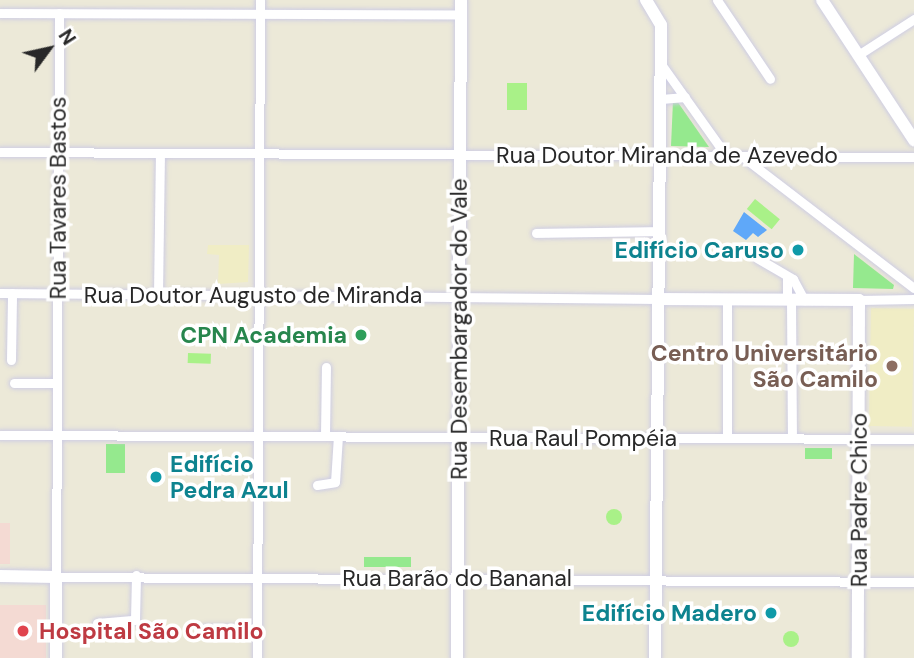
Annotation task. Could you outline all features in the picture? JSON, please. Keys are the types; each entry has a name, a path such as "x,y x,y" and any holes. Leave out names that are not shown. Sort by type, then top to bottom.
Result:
{"street":[{"path":"257,658 260,0"},
{"name":"Rua Desembargador do Vale","path":"457,658 461,0"},
{"path":"646,0 661,24 655,658"},
{"path":"718,0 770,79"},
{"path":"822,0 914,140"},
{"path":"0,13 461,15"},
{"name":"Rua Tavares Bastos","path":"56,658 59,13"},
{"path":"858,55 914,19"},
{"path":"661,64 727,157"},
{"path":"661,99 685,97"},
{"name":"Rua Doutor Miranda de Azevedo","path":"0,152 460,154 660,158 914,157"},
{"path":"158,294 160,153"},
{"path":"743,157 911,286 914,299"},
{"path":"767,157 771,178"},
{"path":"536,233 660,231"},
{"path":"757,258 796,284 792,438"},
{"path":"787,277 794,300"},
{"name":"Rua Doutor Augusto de Miranda","path":"0,293 727,300 914,299"},
{"path":"11,360 12,293"},
{"path":"727,300 727,438"},
{"name":"Rua Padre Chico","path":"858,658 859,300"},
{"path":"325,436 326,367"},
{"path":"14,383 57,383"},
{"name":"Rua Raul Pompéia","path":"0,435 914,439"},
{"path":"317,485 335,482 338,436"},
{"path":"97,623 135,620 136,575"},
{"name":"Rua Barão do Bananal","path":"0,576 914,582"},
{"path":"204,628 257,629"}],"shaded area":[{"path":"208,245 249,245 248,282 218,284 219,255 207,254"},
{"name":"Centro Universitário São Camilo","path":"871,308 914,309 912,427 869,426"},
{"path":"0,523 10,523 10,564 0,564"},
{"name":"Hospital São Camilo","path":"0,605 46,605 46,658 0,658"}],"green space":[{"path":"507,83 527,83 527,110 507,110"},
{"path":"673,101 677,101 709,147 671,146"},
{"path":"755,199 780,219 772,229 747,209"},
{"path":"854,254 894,285 893,289 853,288"},
{"path":"188,353 211,354 211,364 188,363"},
{"path":"106,444 125,444 125,473 106,473"},
{"path":"805,448 832,448 832,459 805,459"},
{"path":"614,509 622,517 614,525 606,517"},
{"path":"364,557 411,557 411,567 364,567"},
{"path":"791,631 797,633 797,645 791,647 785,645 783,639 785,633"}],"water":[{"path":"744,212 767,230 758,237 753,233 746,240 733,231"}],"place":[{"name":"Edifício Caruso","path":"798,250"},
{"name":"CPN Academia","path":"361,335"},
{"name":"Centro Universitário São Camilo","path":"892,366"},
{"name":"Edifício Pedra Azul","path":"156,477"},
{"name":"Edifício Madero","path":"771,613"},
{"name":"Hospital São Camilo","path":"23,631"}]}
